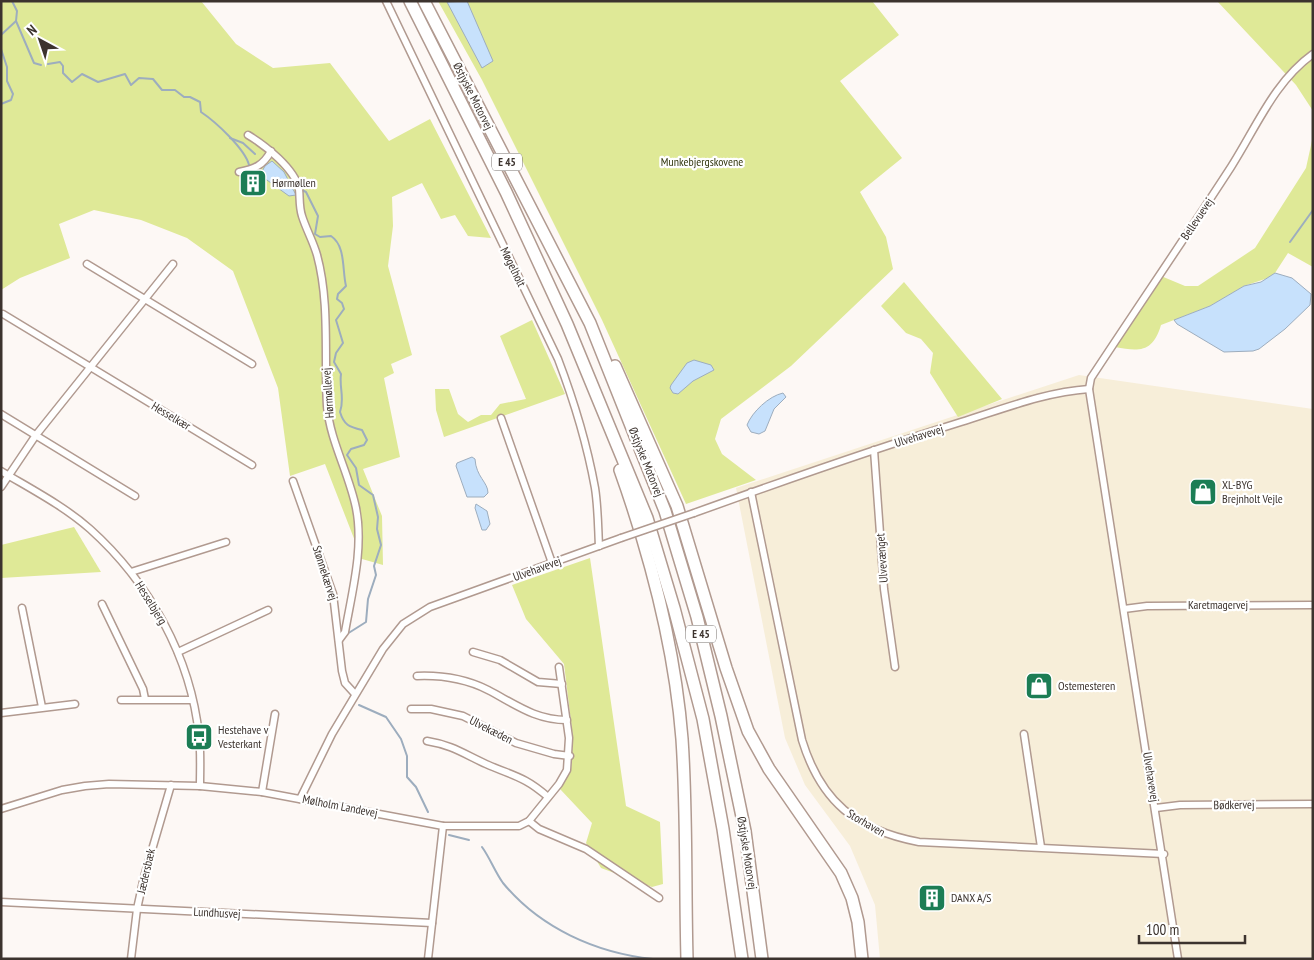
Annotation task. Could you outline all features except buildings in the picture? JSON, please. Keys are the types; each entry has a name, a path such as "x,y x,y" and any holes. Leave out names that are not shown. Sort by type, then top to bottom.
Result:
{"highway":[{"name":"Østjyske Motorvej","path":"410,1 506,192 567,324 647,518 674,608 703,719 723,829 742,959"},
{"name":"Østjyske Motorvej","path":"424,1 590,323 665,511 697,617 721,716 745,831 762,959"},
{"path":"590,323 600,335 677,506 726,668 748,731 769,769 841,873 852,898 858,922 862,959"},
{"path":"600,404 645,549 676,694 682,739 686,959"}],"street":[{"name":"Møgelholt","path":"386,1 558,359 571,393 587,452 595,490 599,546"},
{"name":"Bellevuevej","path":"1089,389 1090,378 1232,165 1278,89 1302,62 1313,54"},
{"name":"Hørmøllevej","path":"248,135 265,145 294,179 298,188 302,215 317,256 325,320 327,406 330,425 356,508 358,535 355,575 345,632 339,640"},
{"path":"239,172 256,168 266,160 271,151"},
{"path":"87,264 252,364"},
{"path":"1,487 36,435 173,264"},
{"name":"Hesselkær","path":"3,314 252,465"},
{"name":"Ulvehavevej","path":"300,799 355,694 394,634 417,614 621,538 874,450 1063,391 1089,389 1164,854 1178,959"},
{"path":"1,414 136,496"},
{"path":"501,418 552,563"},
{"name":"Ulvevænget","path":"874,450 884,589 895,667"},
{"name":"Hesselbjerg","path":"1,471 64,509 89,529 131,572 151,600 178,652 192,700 199,736 200,786"},
{"name":"Stønnekærvej","path":"293,481 333,594 342,672 345,683 355,694"},
{"name":"Storhaven","path":"751,492 802,740 810,766 823,788 855,818 891,836 920,842 1164,854"},
{"path":"131,572 226,542"},
{"path":"102,604 146,699"},
{"name":"Karetmagervej","path":"1124,609 1147,606 1313,604"},
{"path":"22,608 42,707"},
{"path":"178,652 268,610"},
{"path":"472,652 500,660 538,682 562,684"},
{"path":"559,667 570,756 567,770 559,784 529,822 539,829 586,849 659,898"},
{"path":"417,676 436,676 472,683 542,718 566,720"},
{"path":"121,700 192,700"},
{"path":"1,713 75,704"},
{"name":"Ulvekæden","path":"411,710 431,710 463,716 516,743 554,754 570,756"},
{"path":"262,792 275,714"},
{"path":"1024,734 1041,847"},
{"path":"427,741 454,747 494,768 520,777 548,797"},
{"name":"Mølholm Landevej","path":"1,809 62,790 85,786 109,784 171,785 262,792 443,826 519,826 529,822"},
{"name":"Jædersbæk","path":"131,959 137,909 154,837 171,785"},
{"name":"Bødkervej","path":"1156,808 1313,804"},
{"path":"428,959 443,826"},
{"name":"Lundhusvej","path":"1,902 432,922"}],"shaded area":[{"path":"1079,375 1313,409 1313,957 880,959 875,905 850,846 805,785 785,738 736,488"}],"green space":[{"path":"1,1 201,1 236,44 273,68 330,63 389,141 430,119 491,238 468,236 455,215 441,219 422,183 392,197 393,226 388,266 412,355 391,364 394,373 384,378 400,457 363,469 382,516 383,565 362,559 325,464 290,476 278,388 233,271 187,238 141,220 94,210 59,224 70,258 20,278 1,290"},
{"name":"Munkebjergskovene","path":"438,1 872,1 899,35 840,81 902,158 860,192 886,237 893,269 791,366 721,419 715,439 722,454 756,480 686,504 602,320 482,80"},
{"path":"1217,1 1313,1 1313,111 1296,85"},
{"path":"1313,136 1313,267 1288,253 1275,273 1268,278 1244,286 1210,306 1161,325 1158,334 1150,345 1138,349 1115,347 1161,276 1185,286 1198,286 1255,248 1306,168"},
{"path":"904,282 1002,399 958,417 930,373 933,353 921,339 906,333 881,306"},
{"path":"532,320 565,394 444,437 436,410 435,389 449,389 458,414 468,422 481,415 491,415 500,404 526,399 500,336"},
{"path":"74,527 101,572 1,578 1,545"},
{"path":"590,558 626,806 660,822 663,884 652,887 601,868 586,843 592,823 560,789 571,769 573,738 564,664 526,619 512,585"}],"water":[{"path":"467,1 493,61 482,68 447,2"},
{"path":"272,161 284,172 296,195 289,196 260,175 265,166"},
{"path":"1275,273 1292,278 1311,294 1310,305 1285,329 1259,349 1224,352 1177,324 1174,320 1210,306 1244,286 1261,282"},
{"path":"694,360 711,365 714,370 693,381 678,394 673,393 670,388 671,385 687,363"},
{"path":"783,393 786,397 774,409 765,431 759,434 751,432 747,425 753,415 772,397"},
{"path":"472,457 475,459 477,470 487,489 488,493 484,497 467,497 456,466 457,463"},
{"path":"476,504 487,511 490,524 486,530 482,530 475,508"}],"waterway":[{"path":"1,35 16,21 17,11 12,1"},
{"path":"16,21 34,63 41,65"},
{"path":"1,49 7,67 7,81 13,94 11,100 1,104"},
{"path":"48,64 60,62 63,66 63,73 72,82 82,74 98,82 125,74 131,85 139,78 153,79 162,90 175,90 184,97 190,97 200,102 201,112 222,129 236,144 249,165"},
{"path":"230,138 243,143 255,154"},
{"path":"302,190 306,192 318,216 315,234 320,237 331,236 336,240 343,259 346,286 338,294 337,299 342,303 344,309 336,320 343,343 336,353 334,362 341,374 342,402 340,412 345,423 362,430 367,440 364,445 351,449 347,455 356,468 359,485 373,495 381,545 374,566 376,575 368,599 366,622 347,634"},
{"path":"1290,242 1313,210"},
{"path":"359,705 386,717 401,739 407,756 407,777 416,787 428,812"},
{"path":"449,835 469,840"},
{"path":"482,847 503,883 534,913 552,925 570,936 590,944 611,951 653,959"}],"place":[{"name":"Hørmøllen","path":"253,183"},
{"name":"XL-BYG Brejnholt Vejle","path":"1203,492"},
{"name":"Ostemesteren","path":"1039,686"},
{"name":"Hestehave v Vesterkant","path":"199,737"},
{"name":"DANX A/S","path":"932,898"}]}
